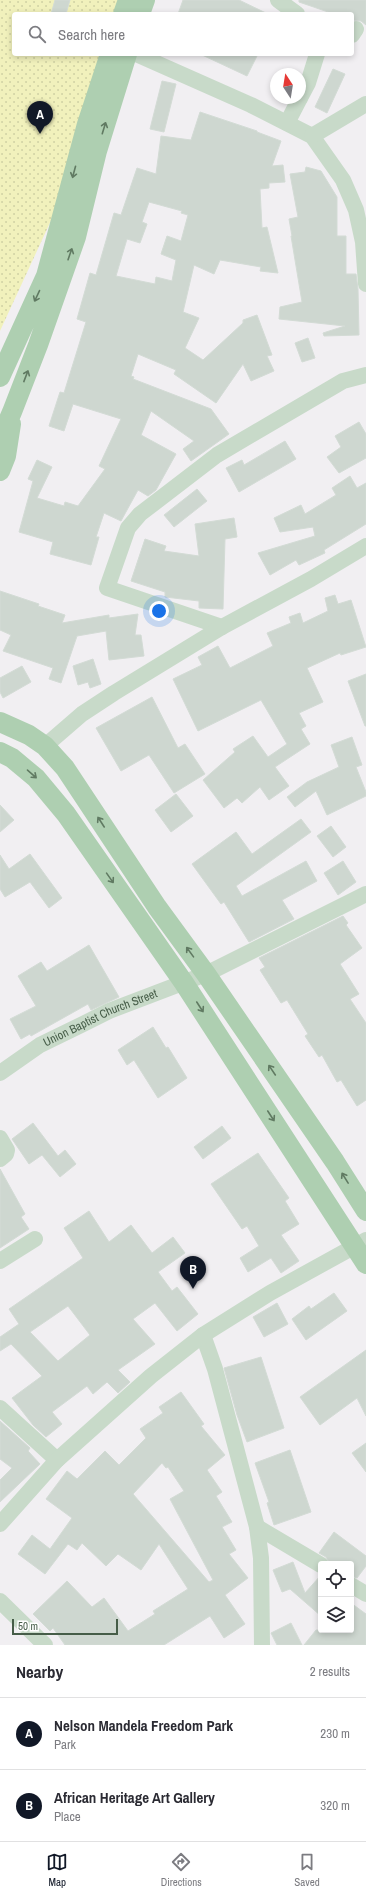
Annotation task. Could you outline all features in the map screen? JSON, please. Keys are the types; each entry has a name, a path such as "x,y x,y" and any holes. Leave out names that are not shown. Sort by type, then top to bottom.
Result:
{"main road":[{"path":"124,12 128,0"},
{"path":"141,12 145,0"},
{"path":"0,377 46,276 87,124 109,56"},
{"path":"0,439 38,345 76,237 97,151 126,56"},
{"path":"0,471 6,456 12,412"},
{"path":"0,722 29,735 45,746 65,768 157,907 206,974 335,1162 366,1211"},
{"path":"4,757 36,778 66,814 184,983 361,1243 366,1264"}],"street":[{"path":"278,0 294,12"},
{"path":"141,56 251,105 312,136 343,180 356,210 364,242 366,284"},
{"path":"306,83 316,58"},
{"path":"287,123 297,104"},
{"path":"312,136 366,104"},
{"path":"222,627 107,588 128,528 140,514 217,455 342,381 366,375"},
{"path":"45,746 82,714 222,627 311,579 366,546"},
{"name":"Union Baptist Church Street","path":"0,1073 40,1045 109,1011 206,974 366,894"},
{"path":"0,1138 7,1150 6,1154 0,1159"},
{"path":"0,1262 35,1239"},
{"path":"0,1524 57,1460 151,1376 203,1335 270,1293 361,1243"},
{"path":"203,1335 215,1369 257,1527 261,1558 262,1645"},
{"path":"0,1408 57,1460"},
{"path":"257,1527 318,1564"},
{"path":"354,1587 366,1594"},
{"path":"0,1601 45,1645"}],"green space":[{"path":"0,0 125,0 121,12 12,12 12,56 106,56 54,214 0,331"}],"building":[{"path":"55,0 70,0 67,12 52,12"},
{"path":"183,0 239,0 264,12 179,12"},
{"path":"299,0 366,0 366,25 361,21 354,20 354,12 328,12 299,2"},
{"path":"204,56 257,56 247,76"},
{"path":"333,69 345,74 327,113 315,107"},
{"path":"162,81 176,84 164,132 150,129"},
{"path":"200,112 257,131 281,141 272,166 283,165 285,182 269,183 269,188 260,189 262,228 267,227 278,273 260,271 261,267 220,260 214,274 194,265 183,312 199,318 185,348 203,360 243,323 243,320 257,315 272,355 267,356 274,371 251,381 243,364 216,403 174,374 176,370 138,354 131,376 134,377 133,379 211,409 229,434 191,461 183,449 194,441 151,411 141,435 176,454 156,490 148,496 138,490 121,521 104,513 96,537 99,537 91,565 50,554 53,542 19,532 33,481 28,479 37,460 52,467 37,498 64,506 65,502 78,506 105,469 99,466 121,419 73,404 64,431 49,426 60,392 64,393 86,322 77,319 90,273 96,275 114,213 121,215 137,168 156,174 161,136 191,140","holes":["149,202 182,211 181,213 188,215 181,241 167,236 161,254 176,260 172,281 156,277 155,284 116,276 127,239 140,243 147,224 142,222"]},
{"path":"306,167 321,171 337,197 337,236 346,236 346,274 356,274 358,289 359,335 324,336 323,333 345,326 279,319 280,307 302,302 289,219 298,217 290,174 305,172"},
{"path":"308,338 315,358 302,362 295,343"},
{"path":"359,422 366,434 366,458 339,473 327,457 341,447 335,436"},
{"path":"285,441 296,459 239,492 226,468 242,460 244,465"},
{"path":"350,476 357,488 366,483 366,524 324,550 325,553 299,565 296,560 270,575 258,553 315,536 313,527 280,532 274,518 301,505 305,514 336,495 332,488"},
{"path":"197,489 207,501 174,527 164,515"},
{"path":"234,518 237,537 225,539 223,609 199,608 199,601 165,597 165,592 131,581 145,539 166,546 164,551 199,556 195,524"},
{"path":"0,591 39,604 38,606 65,615 62,623 109,615 109,618 138,614 135,635 141,635 144,656 109,660 106,631 77,636 61,683 49,679 53,668 3,651 11,635 0,630"},
{"path":"335,595 338,604 351,600 366,647 341,655 340,653 307,668 323,702 299,713 306,726 301,729 310,744 275,767 289,786 269,800 260,787 242,803 237,798 224,808 203,780 235,752 233,749 253,736 268,757 287,744 261,700 198,731 173,679 202,665 198,657 218,646 230,668 273,646 267,633 291,623 289,617 300,613 303,623 328,611 325,598"},
{"path":"93,659 101,684 90,688 88,682 78,685 73,666"},
{"path":"22,666 31,682 3,698 0,692 0,678"},
{"path":"366,674 366,726 365,726 348,681"},
{"path":"152,697 178,748 185,744 205,774 174,793 149,755 121,771 96,728"},
{"path":"352,737 362,765 356,767 366,792 366,796 327,815 316,791 295,807 287,797 307,782 339,767 331,745"},
{"path":"176,794 193,816 171,832 155,810"},
{"path":"0,805 14,820 0,832"},
{"path":"301,819 311,832 236,886 242,896 306,861 317,881 282,900 294,919 249,942 224,902 221,904 192,864 236,832 252,854"},
{"path":"331,826 346,847 333,857 317,836"},
{"path":"30,854 62,898 49,908 30,882 5,897 0,889 0,855 9,869"},
{"path":"343,861 356,882 338,895 324,873"},
{"path":"343,916 348,923 346,925 362,948 340,964 359,994 350,999 366,1023 366,1100 357,1106 341,1080 337,1082 322,1055 319,1057 305,1036 308,1034 287,1000 281,1003 260,970 265,967 259,958"},
{"path":"89,945 119,997 91,1010 88,1004 31,1036 30,1034 21,1039 10,1019 36,1006 18,976 41,962 47,971"},
{"path":"153,1027 166,1048 168,1047 187,1078 158,1098 134,1060 127,1065 118,1050"},
{"path":"33,1123 58,1156 65,1150 76,1164 60,1177 42,1155 29,1164 12,1139"},
{"path":"222,1126 231,1138 203,1159 194,1147"},
{"path":"258,1153 289,1198 285,1201 299,1224 281,1235 299,1261 281,1273 271,1258 248,1272 240,1258 259,1246 247,1226 242,1229 211,1184"},
{"path":"0,1169 25,1214 21,1217 29,1229 0,1248"},
{"path":"89,1211 109,1242 131,1225 152,1253 173,1237 185,1253 158,1272 172,1291 177,1287 198,1314 177,1331 155,1303 133,1319 155,1344 118,1370 130,1382 118,1393 107,1382 93,1394 87,1386 52,1412 62,1424 46,1437 33,1425 12,1398 42,1376 11,1344 0,1351 0,1337 19,1324 9,1309 83,1258 64,1228","holes":["68,1306 90,1335 58,1361 30,1332"]},
{"path":"334,1293 347,1311 306,1340 292,1319 309,1306 311,1309"},
{"path":"277,1303 288,1324 264,1337 253,1317"},
{"path":"366,1350 366,1416 357,1398 320,1425 300,1397"},
{"path":"261,1357 284,1428 247,1442 237,1415 224,1368"},
{"path":"181,1392 204,1424 201,1426 225,1455 207,1470 222,1492 216,1496 232,1522 222,1527 236,1550 229,1554 248,1578 225,1595 245,1624 224,1638 210,1616 164,1645 65,1645 53,1628 50,1631 33,1614 67,1581 92,1607 104,1598 128,1631 155,1614 153,1611 188,1589 159,1544 141,1570 118,1554 106,1566 82,1543 77,1550 68,1544 45,1574 18,1554 32,1535 50,1549 72,1518 46,1499 67,1471 77,1479 105,1451 119,1465 146,1438 140,1429 163,1413 159,1407","holes":["162,1463 166,1468 168,1467 184,1491 170,1499 213,1580 209,1582 133,1494"]},
{"path":"0,1421 30,1448 28,1451 40,1464 0,1502 0,1480 12,1468 0,1459"},
{"path":"366,1443 366,1472 352,1453"},
{"path":"290,1450 311,1512 274,1525 267,1503 269,1502 255,1463"},
{"path":"334,1532 366,1556 366,1566 357,1578 354,1577 354,1561 328,1561 326,1557 319,1553"},
{"path":"293,1562 305,1593 318,1578 318,1613 290,1589 282,1592 273,1570"},
{"path":"354,1605 366,1614 366,1645 304,1645 316,1630 318,1630 318,1633 354,1633"},
{"path":"291,1623 302,1645 277,1645 271,1633"}],"place":[{"name":"Nelson Mandela Freedom Park","path":"40,134"},
{"name":"African Heritage Art Gallery","path":"193,1289"}]}
